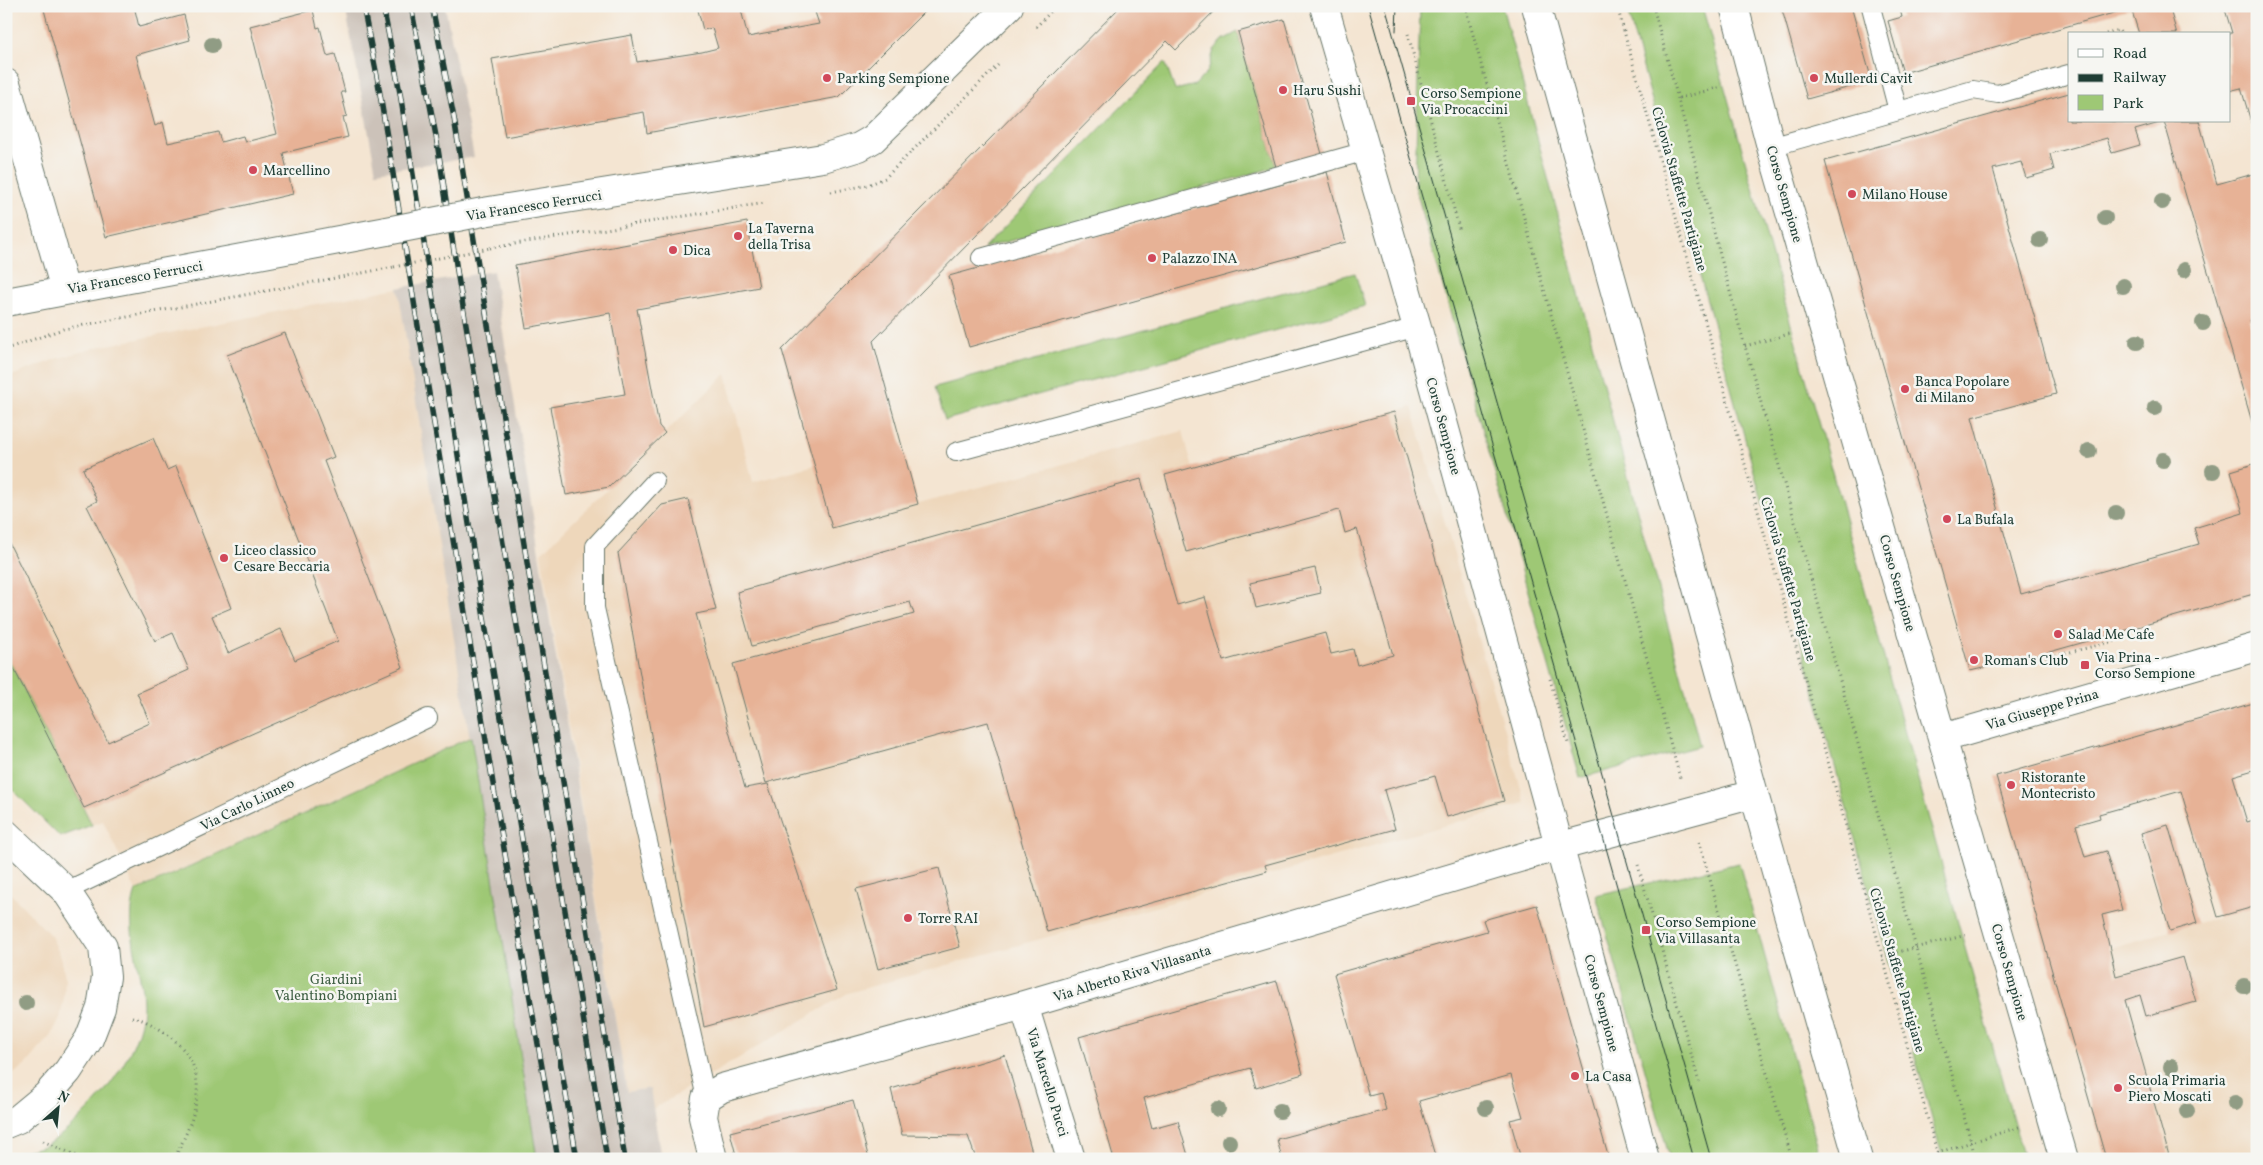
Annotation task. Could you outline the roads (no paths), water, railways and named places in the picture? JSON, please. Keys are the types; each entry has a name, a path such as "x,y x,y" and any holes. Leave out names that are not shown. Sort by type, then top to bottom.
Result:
{"street":[{"name":"Via Francesco Ferrucci","path":"6,302 483,212 823,158 859,147 883,130 1009,6"},
{"name":"Corso Sempione","path":"1324,6 1417,327 1644,1159"},
{"path":"1536,6 1754,794 1858,1159"},
{"name":"Corso Sempione","path":"1734,6 1771,147 2064,1159"},
{"path":"6,83 65,290"},
{"name":"Via Giuseppe Prina","path":"1943,738 2257,647"},
{"path":"1558,847 1754,794"},
{"path":"6,834 66,890 103,947 106,978 101,1008 89,1039 68,1072 47,1095 18,1119 6,1124"},
{"name":"Via Alberto Riva Villasanta","path":"706,1098 722,1088 1024,1006 1558,847"},
{"name":"Via Marcello Pucci","path":"1024,1006 1071,1159"},
{"path":"706,1098 703,1117 713,1159"}],"lane":[{"path":"1871,8 1898,111"},
{"path":"1771,147 1973,90 1998,94 2068,74"},
{"path":"981,258 1366,151"},
{"path":"956,452 1417,327"},
{"path":"655,481 595,546 596,608 706,1098"},
{"name":"Via Carlo Linneo","path":"66,890 428,718"}],"tram line":[{"path":"1368,6 1694,1159"},
{"path":"1385,6 1711,1159"},
{"path":"1396,31 1397,6"}],"railway":[{"path":"363,6 377,76 498,814 558,1159"},
{"path":"383,6 400,93 486,630 577,1159"},
{"path":"411,6 436,136 458,277 607,1159"},
{"path":"432,6 454,118 625,1159"}],"place":[{"name":"Parking Sempione","path":"827,78"},
{"name":"Mullerdi Cavit","path":"1814,78"},
{"name":"Haru Sushi","path":"1283,90"},
{"name":"Corso Sempione Via Procaccini","path":"1411,101"},
{"name":"Marcellino","path":"253,170"},
{"name":"Milano House","path":"1852,194"},
{"name":"La Taverna della Trisa","path":"738,236"},
{"name":"Dica","path":"673,250"},
{"name":"Palazzo INA","path":"1152,258"},
{"name":"Banca Popolare di Milano","path":"1905,389"},
{"name":"La Bufala","path":"1947,519"},
{"name":"Liceo classico Cesare Beccaria","path":"224,558"},
{"name":"Salad Me Cafe","path":"2058,634"},
{"name":"Roman's Club","path":"1974,660"},
{"name":"Via Prina - Corso Sempione","path":"2085,665"},
{"name":"Ristorante Montecristo","path":"2011,785"},
{"name":"Torre RAI","path":"908,918"},
{"name":"Corso Sempione Via Villasanta","path":"1646,930"},
{"name":"La Casa","path":"1575,1076"},
{"name":"Scuola Primaria Piero Moscati","path":"2118,1088"}],"park label":[{"name":"Giardini Valentino Bompiani","path":"336,988"}]}
